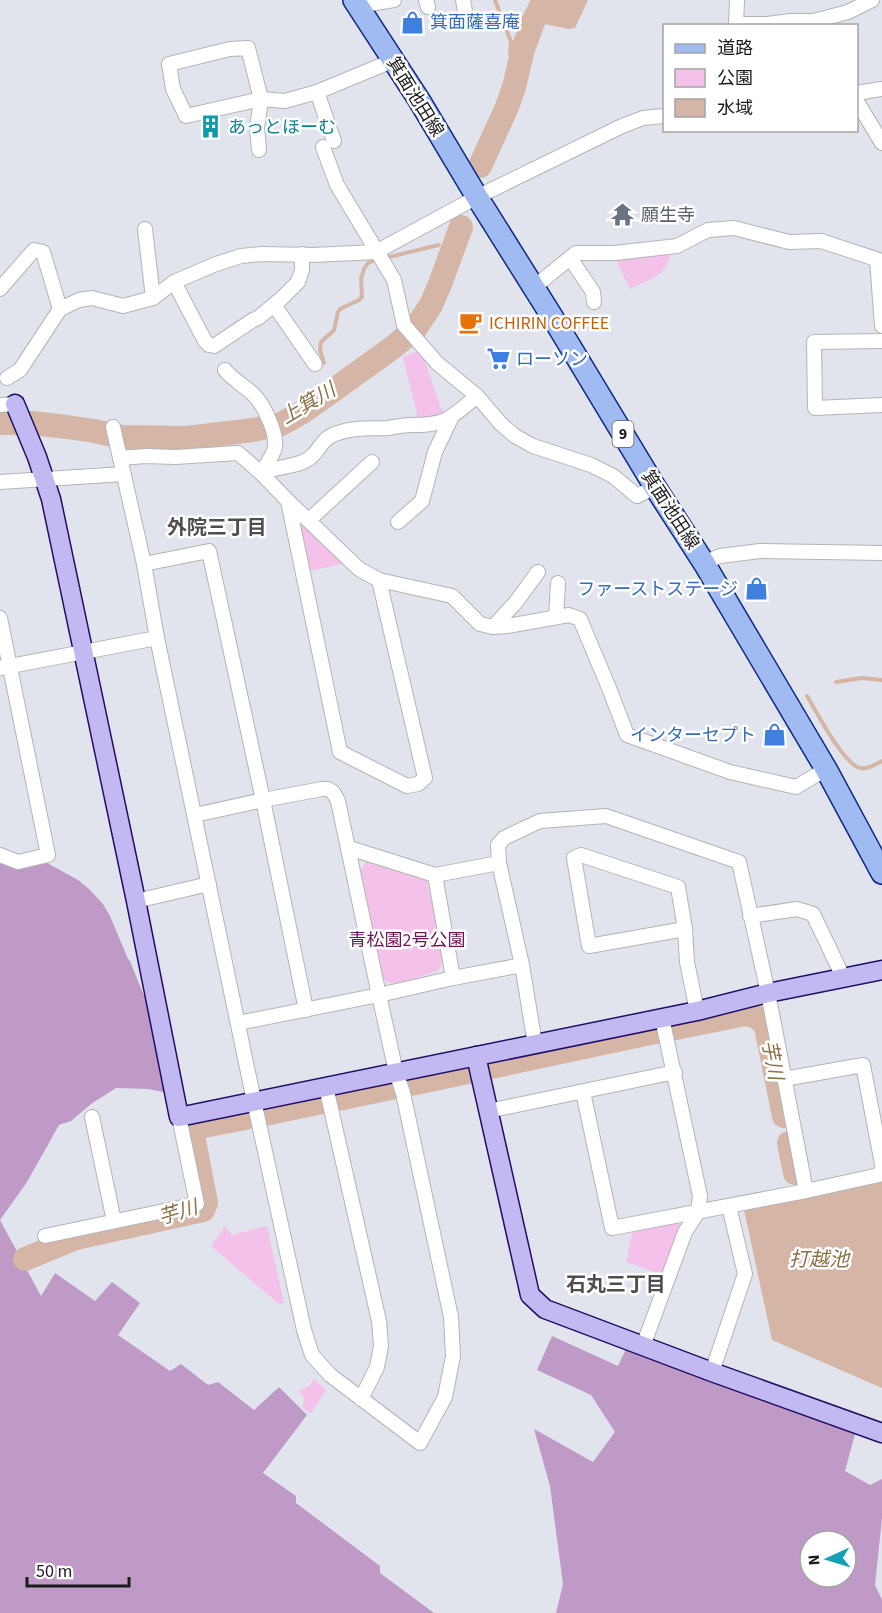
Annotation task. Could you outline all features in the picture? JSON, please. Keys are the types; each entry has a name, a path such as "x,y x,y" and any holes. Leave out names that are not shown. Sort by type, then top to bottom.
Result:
{"main road":[{"name":"箕面池田線","path":"356,3 419,100 655,487 704,563 826,770 882,873"}],"street":[{"path":"356,3 394,0"},
{"path":"736,24 737,0"},
{"path":"767,24 814,21 848,12 872,0"},
{"path":"259,150 257,128 261,99 248,48 230,49 169,64 173,89 186,116 261,99 285,101 317,92 392,61"},
{"path":"858,93 882,89"},
{"path":"317,92 337,185 393,280 404,325 436,363 477,396 501,424 515,436 533,446 591,465 612,476 637,496 655,487"},
{"path":"858,103 882,143"},
{"path":"7,378 20,370 60,309 79,300 92,298 123,306 153,298 174,282 241,256 375,252 477,197 622,126 643,118 663,116"},
{"path":"533,288 576,253 615,253 677,246 708,230 734,228 789,242 821,241 879,260 882,326"},
{"path":"145,229 153,298"},
{"path":"0,289 34,250 43,252 60,309"},
{"path":"174,282 205,341 210,346 216,345 258,318 295,287 302,270 302,254"},
{"path":"570,258 593,292 594,302"},
{"path":"274,305 315,364"},
{"path":"882,341 814,342 815,408 882,405"},
{"path":"225,370 259,399 271,427 275,448 261,473"},
{"path":"261,473 298,464 311,457 325,439 337,433 358,429 434,424 447,420 477,396"},
{"path":"15,413 38,457 51,499 197,1204 45,1236"},
{"path":"399,522 422,501 435,452 452,416"},
{"path":"115,433 254,1101 304,1330 312,1355 330,1375 420,1443 446,1397 453,1356 451,1317 338,801 333,792 322,789 195,815"},
{"path":"120,458 236,453 261,473 359,569 379,580 452,596 480,624 493,627 569,615 580,619 627,735 730,772 796,787 826,770"},
{"path":"309,520 372,462"},
{"path":"0,482 124,474"},
{"path":"288,501 340,752 406,786 418,784 425,778 379,580"},
{"path":"704,563 720,556 760,551 882,553"},
{"path":"144,564 209,552 306,1010"},
{"path":"493,627 516,602 538,572"},
{"path":"556,617 558,583"},
{"path":"0,618 5,667 48,855 18,862 0,855"},
{"path":"5,667 157,638"},
{"path":"535,1044 522,965 499,863 498,845 504,838 540,821 606,816 739,862 768,993 806,1191"},
{"path":"349,848 435,875 499,863"},
{"path":"685,929 590,946 574,858 582,855 678,887 685,929 687,962 697,1011"},
{"path":"435,875 453,978"},
{"path":"135,901 209,884"},
{"path":"750,916 797,909 813,914 843,977"},
{"path":"238,1023 522,965"},
{"path":"179,1117 396,1072 478,1065 535,1044 882,970"},
{"path":"643,1346 685,1232 698,1212 700,1196 662,1018"},
{"path":"478,1065 530,1295 545,1309 882,1433"},
{"path":"583,1092 612,1228 879,1175 882,1167 880,1147 863,1065 784,1079"},
{"path":"488,1111 675,1072"},
{"path":"326,1087 379,1321 381,1346 377,1367 361,1399"},
{"path":"92,1117 114,1221"},
{"path":"712,1372 745,1274 729,1206"}],"shaded area":[{"path":"0,853 47,863 78,880 103,904 151,1010 168,1093 148,1089 116,1088 91,1104 71,1121 59,1125 27,1182 0,1220"},
{"path":"0,1220 41,1296 55,1273 95,1301 112,1282 140,1303 118,1335 170,1371 181,1364 208,1385 218,1382 254,1410 279,1387 307,1415 263,1473 296,1496 296,1503 380,1566 380,1573 434,1613 0,1613"},
{"path":"552,1336 618,1366 626,1349 855,1434 845,1471 870,1485 882,1479 882,1518 875,1585 882,1600 882,1613 556,1613 563,1584 550,1486 534,1429 593,1462 615,1432 591,1395 537,1370"}],"green space":[{"path":"670,252 669,260 662,271 630,289 615,258"},
{"path":"419,351 428,357 425,362 443,413 426,419 418,419 403,357"},
{"path":"306,524 345,563 311,571 300,528"},
{"name":"青松園2号公園","path":"367,859 426,878 444,959 438,971 396,984 383,980 361,871"},
{"path":"675,1221 682,1226 663,1275 626,1262 633,1229"},
{"path":"225,1226 232,1235 267,1226 284,1303 279,1304 211,1246"},
{"path":"314,1379 326,1390 311,1413 303,1408 304,1397 298,1391 309,1386"}],"water":[{"path":"554,0 588,0 575,28 568,29 545,24"},
{"name":"打越池","path":"882,1181 882,1388 772,1340 744,1210"}],"waterway":[{"path":"495,0 511,42 510,54 520,59"},
{"name":"上箕川","path":"480,166 507,107 523,49 544,0"},
{"path":"540,8 549,12"},
{"name":"上箕川","path":"0,423 32,423 67,427 122,437 187,438 253,430 281,424 324,397 415,329 431,305 461,227"},
{"name":"上箕川","path":"449,242 456,241"},
{"path":"385,258 439,245"},
{"path":"324,363 320,350 321,342 334,330 340,309 362,297 361,279 364,269 368,263 375,260"},
{"path":"836,682 862,678 882,680"},
{"path":"807,696 831,736 853,765 866,768 882,761"},
{"name":"芋川","path":"676,1028 745,1014 760,1020 766,1027 784,1116"},
{"name":"芋川","path":"411,1084 655,1032"},
{"name":"芋川","path":"338,1099 395,1087"},
{"name":"芋川","path":"265,1114 322,1102"},
{"name":"芋川","path":"25,1259 76,1238 203,1210 206,1203 192,1130 245,1118"},
{"name":"芋川","path":"789,1143 795,1173"}],"place":[{"name":"箕面薩喜庵","path":"412,22"},
{"name":"あっとほーむ","path":"210,127"},
{"name":"願生寺","path":"623,215"},
{"name":"ICHIRIN COFFEE","path":"471,323"},
{"name":"ローソン","path":"498,359"},
{"name":"ファーストステージ","path":"756,589"},
{"name":"インターセプト","path":"774,735"}],"district":[{"name":"外院三丁目","path":"217,528"},
{"name":"石丸三丁目","path":"616,1285"}]}
